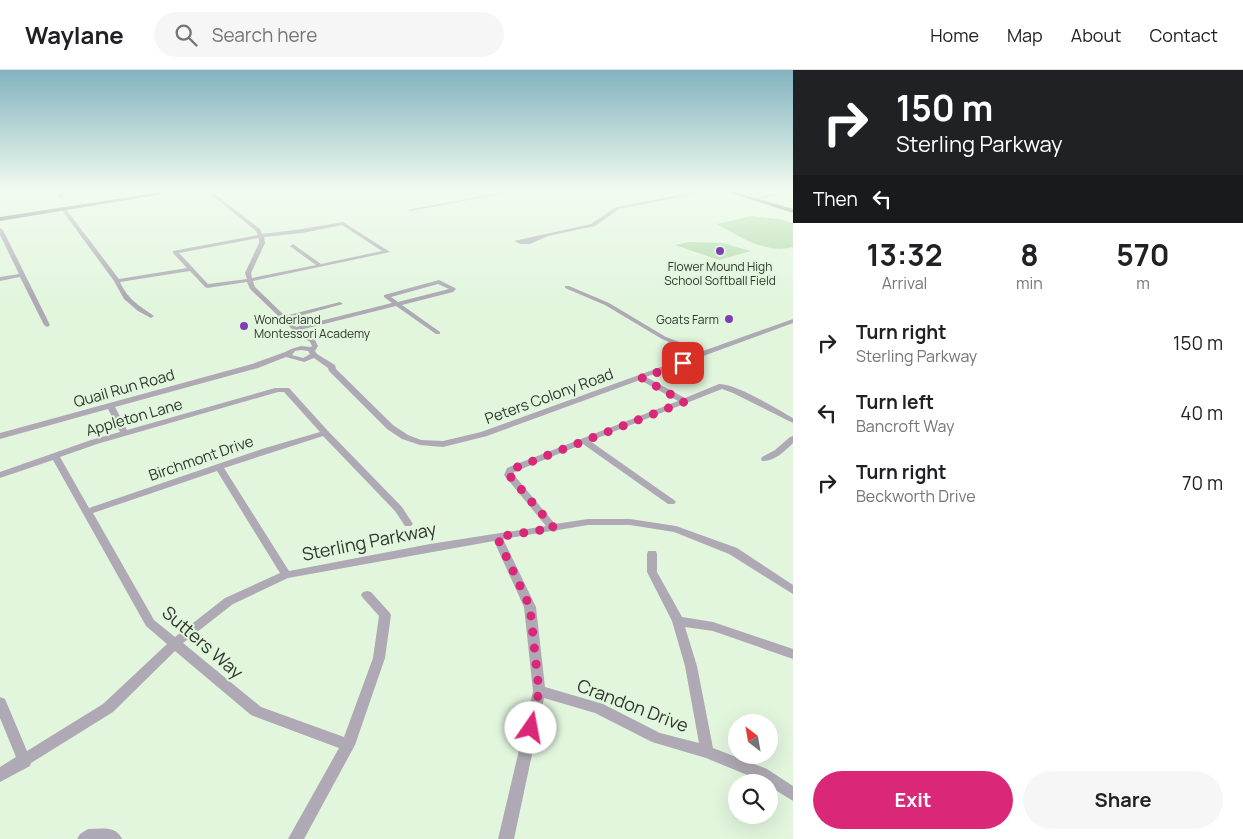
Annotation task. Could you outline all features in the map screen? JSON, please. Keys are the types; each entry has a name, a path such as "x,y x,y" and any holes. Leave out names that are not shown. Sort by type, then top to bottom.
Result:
{"street":[{"path":"76,227 117,281 120,289 129,301 141,312 151,316"},
{"path":"255,227 261,236 261,246 249,269 248,279 254,292 303,336 313,341 314,346 311,355"},
{"path":"323,227 175,252 207,286 387,252 349,227"},
{"path":"546,235 583,227"},
{"path":"0,230 47,325"},
{"path":"293,246 320,266"},
{"path":"117,281 191,269"},
{"path":"0,280 22,275"},
{"path":"295,329 397,304 451,291 453,288 439,282 386,296 397,304 438,333"},
{"path":"567,287 607,304 674,345 700,356"},
{"path":"283,318 340,304"},
{"name":"Peters Colony Road","path":"311,355 332,369 395,431 413,440 434,444 452,443 484,434 642,378 793,321"},
{"path":"303,336 306,343 300,348 293,350 290,356 311,355"},
{"path":"300,348 311,355"},
{"name":"Quail Run Road","path":"0,436 290,356"},
{"path":"642,378 684,402"},
{"path":"554,528 509,475 510,470 722,386 736,391 793,421"},
{"name":"Appleton Lane","path":"0,474 125,433 278,390 290,392 325,433"},
{"path":"110,406 125,433"},
{"path":"325,433 399,509 408,524"},
{"name":"Birchmont Drive","path":"87,512 219,466 325,433"},
{"path":"765,459 778,452 793,439"},
{"path":"584,442 671,502"},
{"name":"Sutters Way","path":"55,456 150,623 256,711 348,746"},
{"path":"219,466 286,575"},
{"name":"Sterling Parkway","path":"0,775 108,708 175,642 229,602 286,575 588,522 622,522 676,529 732,551 793,590"},
{"path":"497,537 530,607 539,691 506,839"},
{"path":"652,554 652,572 678,621 692,666 707,752"},
{"path":"296,839 348,746 379,658 385,615 367,595"},
{"path":"678,621 713,628 793,654"},
{"name":"Crandon Drive","path":"539,691 598,708 657,738 707,752 762,774 793,794"},
{"path":"0,703 25,761"},
{"path":"87,838 112,837 114,839"}],"green space":[{"path":"722,227 793,227 793,247 773,248 744,239"},
{"name":"Flower Mound High School Softball Field","path":"689,242 722,243 751,251 719,260 675,245"}],"place":[{"name":"Flower Mound High School Softball Field","path":"720,251"},
{"name":"Goats Farm","path":"729,319"},
{"name":"Wonderland Montessori Academy","path":"244,326"}],"route":[{"path":"531,728 539,691 530,607 497,537 554,528 509,475 510,470 684,402 642,378 683,363"}]}
